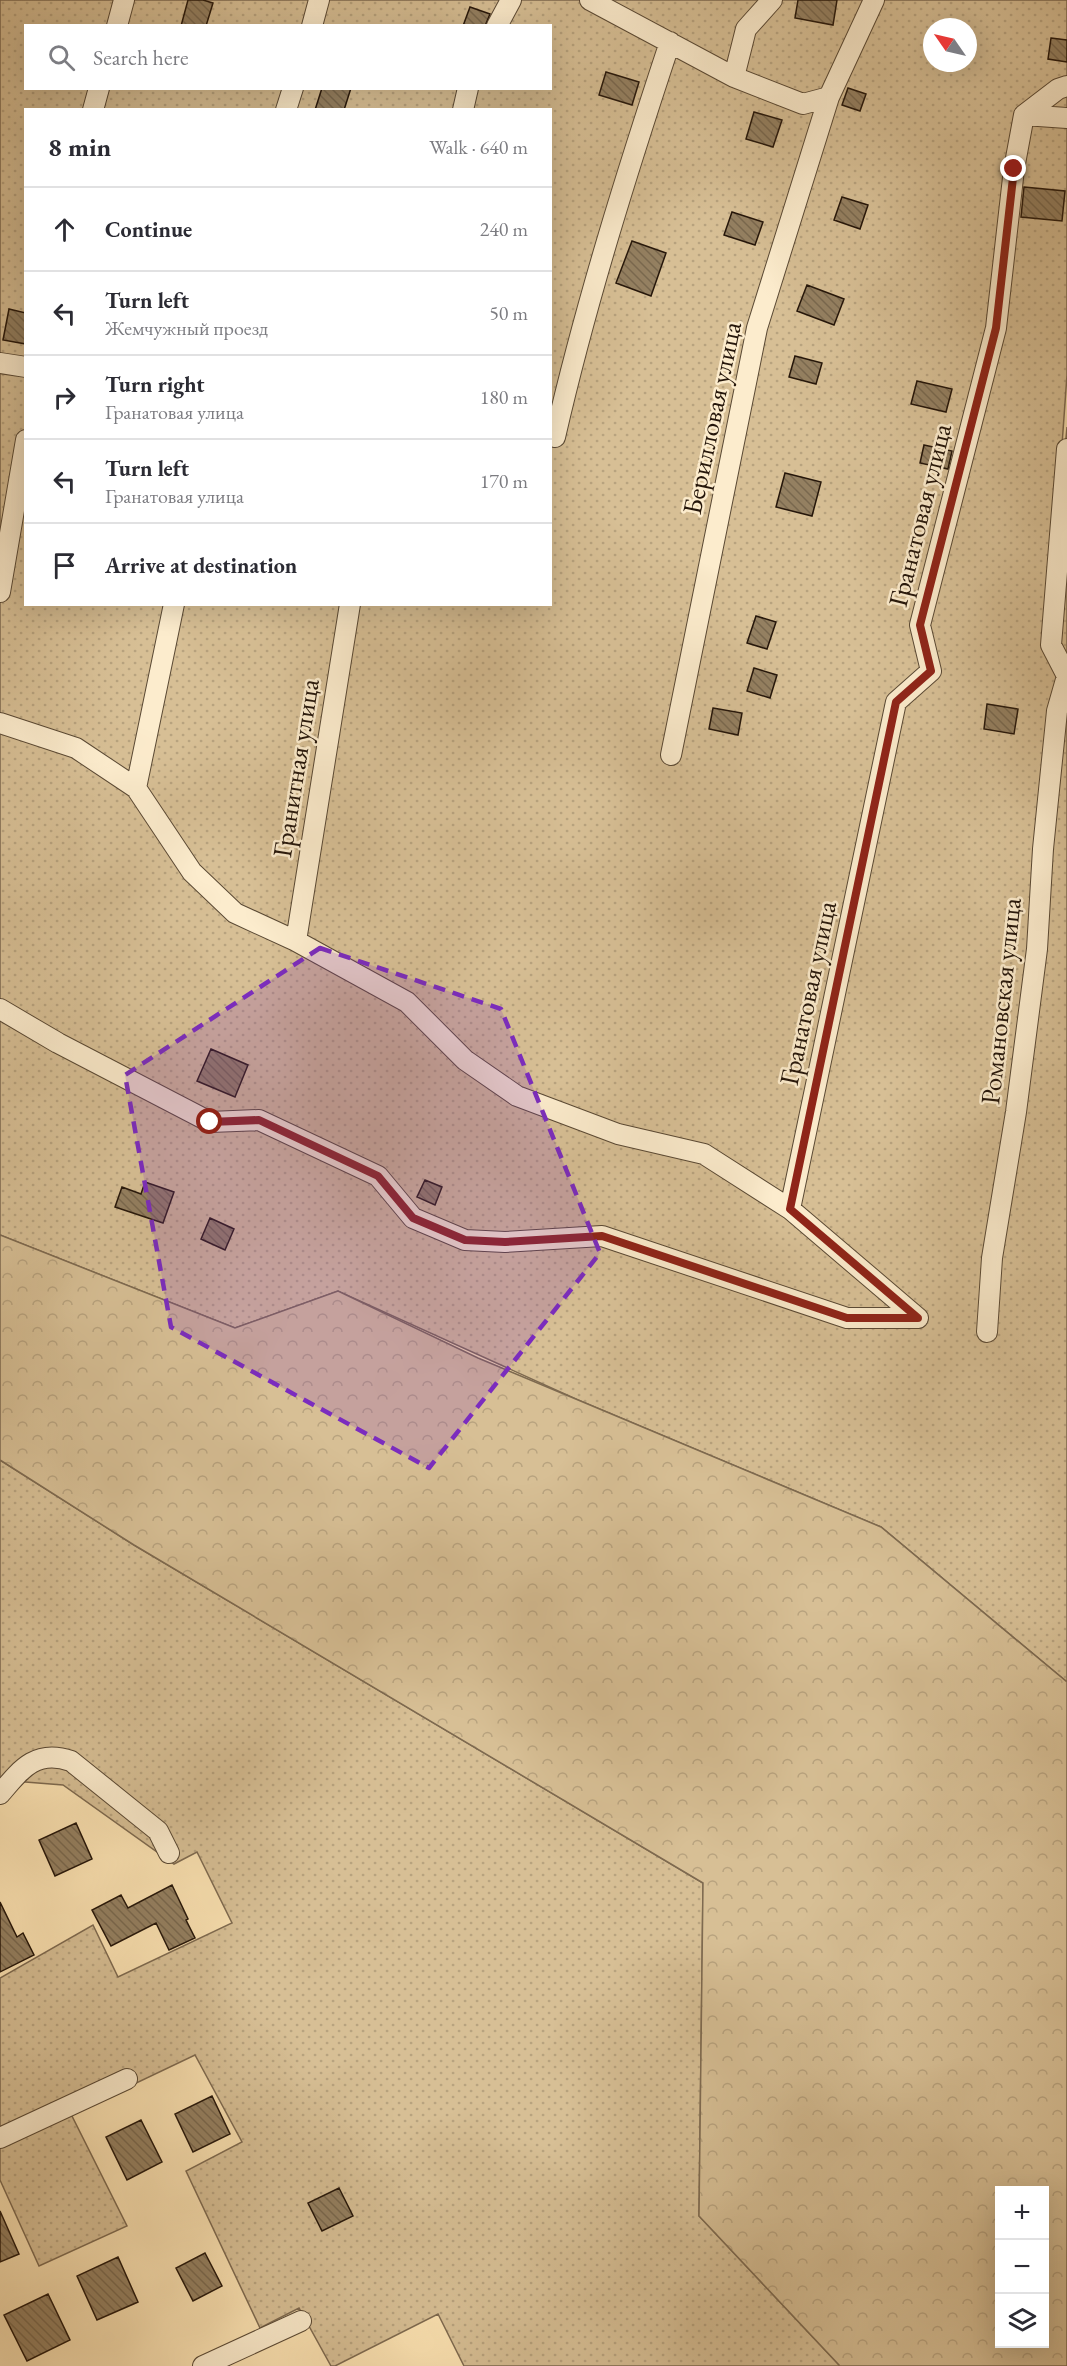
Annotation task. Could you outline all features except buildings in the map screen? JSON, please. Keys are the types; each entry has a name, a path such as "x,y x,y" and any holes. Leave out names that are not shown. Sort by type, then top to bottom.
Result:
{"street":[{"path":"118,24 124,0"},
{"path":"313,24 319,0"},
{"path":"498,24 511,0"},
{"path":"590,0 734,77 803,104 829,97"},
{"path":"734,77 746,29 772,0"},
{"name":"Берилловая улица","path":"671,755 757,328 829,97 874,0"},
{"path":"555,436 575,351 616,205 670,42"},
{"path":"1024,115 1058,89 1067,86"},
{"path":"94,108 98,90"},
{"path":"287,108 292,90"},
{"path":"463,108 468,90"},
{"path":"1024,115 1067,118"},
{"name":"Гранатовая улица","path":"790,1209 896,702 931,671 920,625 996,328 1014,169 1024,115"},
{"path":"0,363 24,367"},
{"path":"0,592 6,519 24,448"},
{"path":"1067,449 1051,645 1067,676"},
{"path":"136,788 174,606"},
{"name":"Гранитная улица","path":"296,940 350,606"},
{"name":"Романовская улица","path":"987,1332 992,1258 1016,1112 1037,949 1043,849 1057,711 1067,676"},
{"path":"0,723 76,748 136,788 192,872 236,913 296,940 407,1002 465,1060 517,1096 618,1134 704,1154 790,1209 918,1318 847,1318 602,1236 505,1242 465,1240 413,1218 378,1176 259,1120 210,1122 58,1043 0,1009"},
{"path":"0,1794 16,1776 39,1757 55,1756 71,1761 158,1831 169,1853"},
{"path":"0,2138 127,2079"},
{"path":"203,2366 301,2321"}],"highlighted area":[{"path":"320,948 501,1009 600,1253 429,1468 171,1327 125,1075"}],"green space":[{"path":"0,0 1067,0 1067,375 1050,613 1067,427 1067,1682 881,1527 578,1400 338,1291 235,1328 0,1235"},
{"path":"0,1235 235,1328 338,1291 478,1358 881,1527 1067,1682 1067,2366 840,2366 699,2216 703,1883 134,1545 0,1460"},
{"path":"0,1460 134,1545 703,1883 699,2216 840,2366 464,2366 438,2314 331,2366 299,2308 260,2328 186,2171 242,2142 195,2055 71,2114 127,2226 39,2266 0,2180 0,1978 93,1925 118,1977 232,1923 197,1852 174,1864 63,1785 0,1780"}],"route":[{"path":"210,1122 259,1120 378,1176 413,1218 465,1240 505,1242 602,1236 847,1318 918,1318 790,1209 896,702 931,671 920,625 996,328 1014,169"}]}
